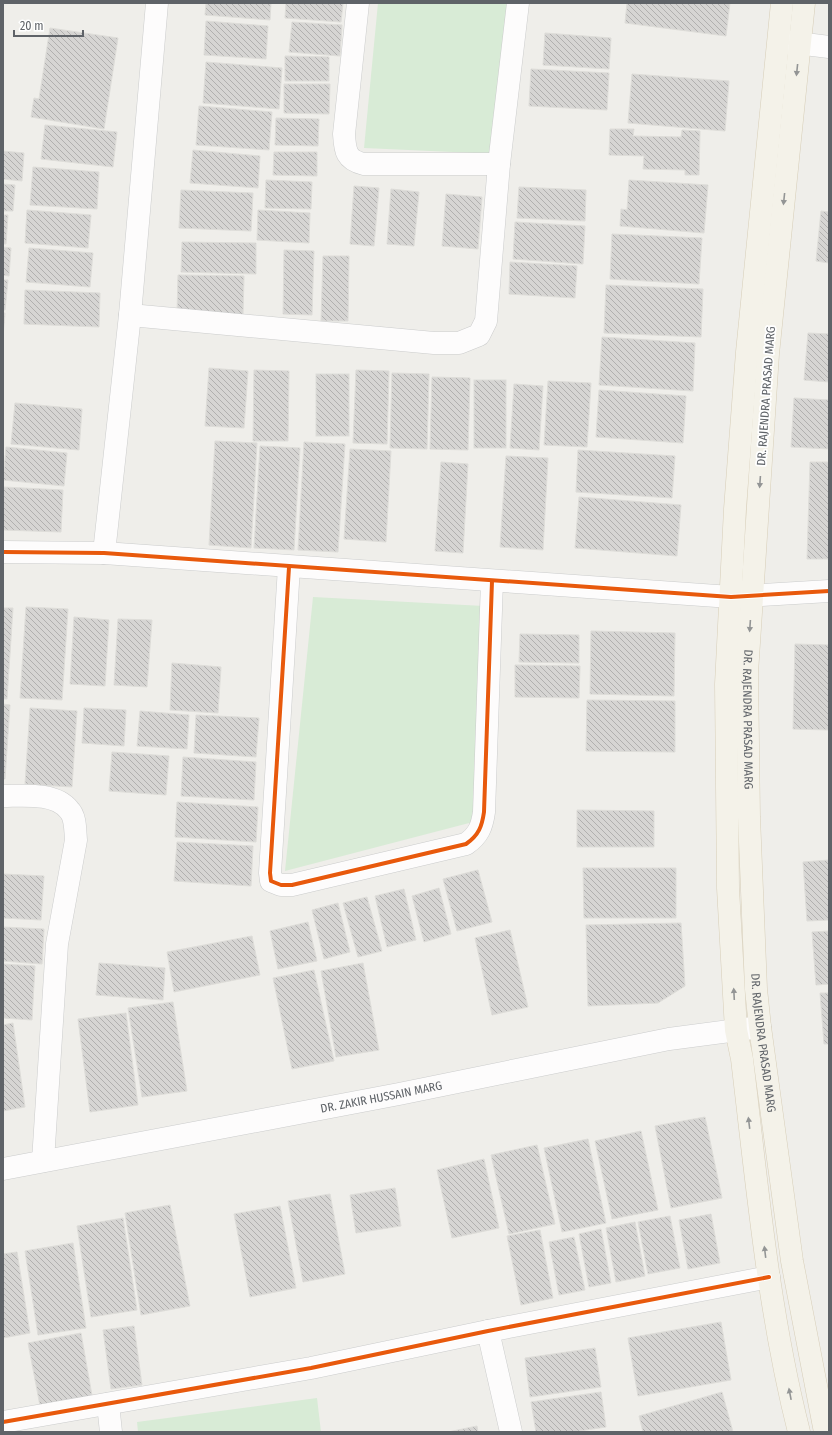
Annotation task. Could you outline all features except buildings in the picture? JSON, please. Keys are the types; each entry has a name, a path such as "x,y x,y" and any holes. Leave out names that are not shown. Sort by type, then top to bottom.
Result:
{"main road":[{"name":"DR. RAJENDRA PRASAD MARG","path":"782,3 747,352 735,509 726,684 728,880 736,1030 742,1059 769,1277 799,1432"},
{"name":"DR. RAJENDRA PRASAD MARG","path":"804,3 768,354 747,673 749,817 756,989 760,1027 792,1260 825,1432"}],"street":[{"path":"104,553 130,315 157,3"},
{"path":"358,3 344,134 348,156 354,162 364,164 499,164"},
{"path":"130,315 434,344 459,343 479,335 486,321 499,164 518,3"},
{"path":"778,41 829,47"},
{"path":"3,552 104,553 731,597 829,591"},
{"path":"289,567 270,873 271,881 281,885 292,885 466,844 476,837 482,824 484,812 492,581"},
{"path":"3,796 39,796 57,801 70,810 75,825 76,840 57,944 43,1161"},
{"name":"DR. ZAKIR HUSSAIN MARG","path":"3,1168 399,1094 669,1039 760,1027"},
{"path":"3,1422 312,1368 488,1331 769,1277"},
{"path":"488,1331 511,1432"},
{"path":"108,1404 111,1432"}],"green space":[{"path":"378,3 510,3 497,154 364,148"},
{"path":"313,597 484,606 473,822 285,871"},
{"path":"317,1398 321,1432 138,1432 137,1422"}],"cycle path":[{"path":"3,552 104,553 731,597 829,591"},
{"path":"289,567 270,873 271,881 281,885 292,885 466,844 477,834 481,826 484,812 492,581"},
{"path":"3,1422 311,1368 488,1331 769,1277"}]}
